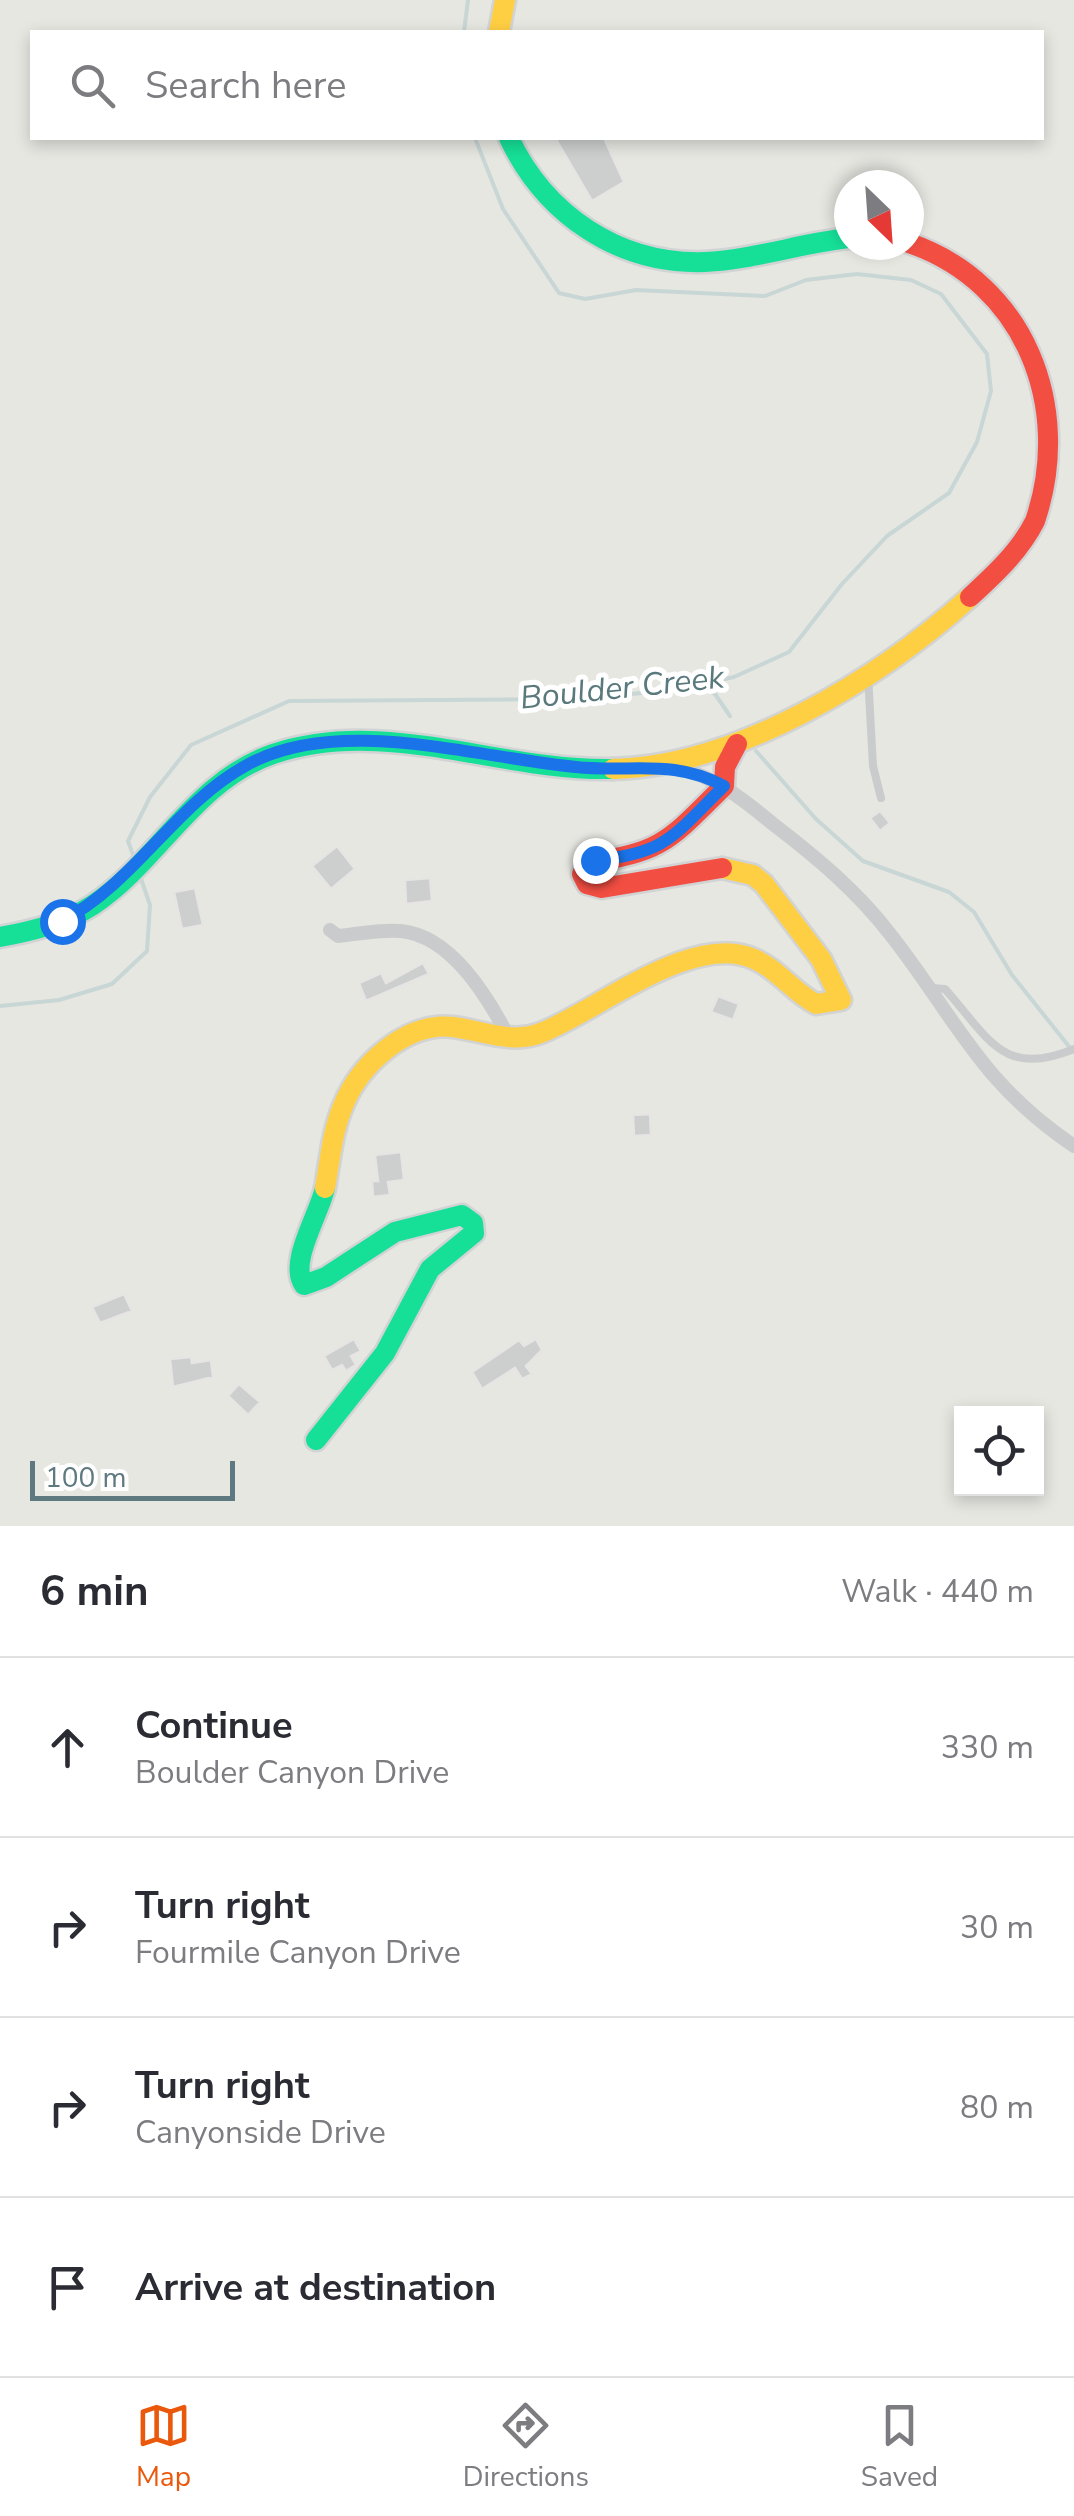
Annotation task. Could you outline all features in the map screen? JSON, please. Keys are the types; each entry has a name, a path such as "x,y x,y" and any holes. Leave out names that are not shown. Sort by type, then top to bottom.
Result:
{"main road":[{"path":"499,30 505,0"},
{"path":"510,140 532,183 559,211 589,232 651,258 708,262 834,241"},
{"path":"0,937 62,921 106,894 223,780 248,764 299,747 372,743 587,768 669,766 738,744 819,704 992,577 1024,539 1050,474 1054,435 1050,390 1027,331 1006,303 950,258 924,248"},
{"path":"316,1440 385,1353 430,1269 474,1233 472,1223 462,1215 433,1218 387,1236 321,1281 304,1284 296,1266 312,1238 348,1091 357,1075 419,1029 457,1026 532,1037 608,995 715,955 740,954 764,961 810,1004 822,1008 842,1000 802,934 753,876 736,869 696,871 605,888 587,884 582,874 589,862 634,857 665,844 724,786 725,767 738,744"}],"street":[{"path":"669,766 724,786 860,898 983,1068 1038,1122 1074,1146"},
{"path":"330,930 338,936 401,931 422,936 470,972 508,1036"}],"lane":[{"path":"867,670 873,766 881,798"},
{"path":"926,988 946,988 1008,1055 1031,1062 1074,1049"}],"shaded area":[{"path":"0,0 1074,0 1074,1526 0,1526"}],"building":[{"path":"556,140 605,140 624,182 592,201"},
{"path":"880,811 890,823 880,831 870,818"},
{"path":"337,846 355,869 331,889 312,866"},
{"path":"430,878 432,901 406,904 405,880"},
{"path":"195,888 203,925 182,929 174,892"},
{"path":"423,963 429,974 366,1001 359,983 381,973 386,983"},
{"path":"718,996 739,1004 733,1020 711,1012"},
{"path":"650,1114 651,1135 634,1136 633,1115"},
{"path":"401,1152 404,1180 388,1182 390,1195 373,1197 372,1181 378,1181 375,1155"},
{"path":"124,1294 132,1311 100,1323 92,1307"},
{"path":"354,1339 361,1351 351,1356 356,1365 346,1371 342,1365 332,1370 324,1356"},
{"path":"536,1339 542,1350 526,1366 532,1374 522,1379 515,1368 482,1389 472,1372 519,1340 524,1346"},
{"path":"191,1357 192,1363 211,1360 213,1377 173,1387 170,1359"},
{"path":"239,1384 260,1402 248,1415 228,1396"}],"waterway":[{"name":"Boulder Creek","path":"464,30 468,0"},
{"name":"Boulder Creek","path":"133,855 128,841 150,797 191,745 289,701 574,699 676,690 734,677 789,652 842,584 887,536 949,493 977,442 991,391 987,354 941,294 911,280 857,274 806,280 765,296 636,290 585,299 559,293 503,209 476,140"},
{"path":"699,685 715,694 730,716"},
{"path":"756,751 816,819 863,861 949,892 974,912 1012,975 1071,1049"},
{"name":"Boulder Creek","path":"0,1006 59,1000 112,984 147,951 150,905 139,873"}],"traffic: fast":[{"path":"510,140 524,165 564,211 588,230 643,255 673,261 723,261 834,240"},
{"path":"0,937 48,925 93,905 138,867 221,783 245,766 273,754 315,744 358,741 443,748 571,768 613,769"},
{"path":"316,1440 385,1353 430,1269 474,1233 473,1223 462,1215 395,1232 326,1277 304,1285 300,1276 302,1252 325,1188"}],"traffic: slow":[{"path":"499,30 505,0"},
{"path":"613,769 660,764 708,752 804,713 893,658 970,597"},
{"path":"325,1188 336,1126 351,1090 373,1061 418,1031 453,1027 510,1037 532,1036 675,964 730,953 763,963 816,1004 841,1000 821,959 764,884 753,875 722,868"}],"traffic: jam":[{"path":"924,250 949,261 983,287 1010,318 1030,354 1043,393 1048,435 1046,478 1035,521 1014,552 970,597"},
{"path":"722,868 602,888 587,884 582,874 589,862 651,848 678,830 724,786 725,767 737,744"}],"route":[{"path":"62,921 106,894 223,780 248,764 299,747 372,743 587,768 669,766 724,786 665,844 634,857 595,860"}]}
